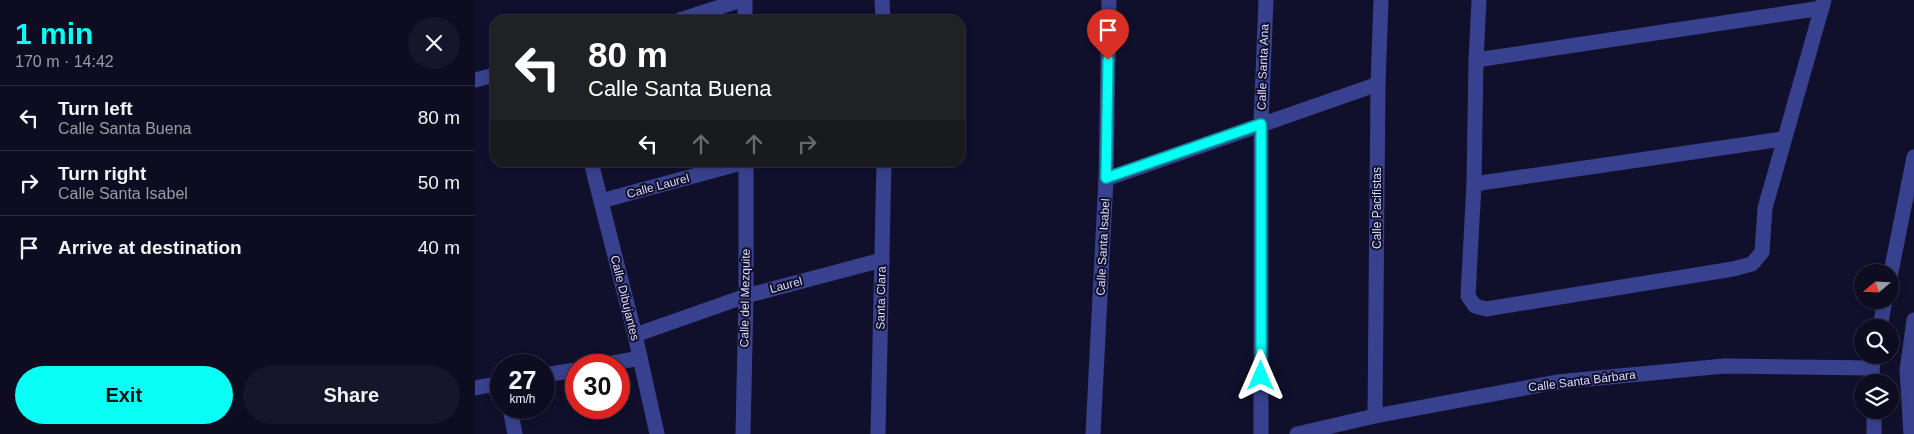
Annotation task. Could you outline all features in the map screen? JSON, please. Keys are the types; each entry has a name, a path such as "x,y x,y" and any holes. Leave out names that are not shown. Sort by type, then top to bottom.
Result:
{"street":[{"path":"690,15 710,5 741,0"},
{"path":"745,0 745,15"},
{"path":"883,0 883,15"},
{"name":"Calle Santa Isabel","path":"1093,434 1106,178 1109,0"},
{"name":"Calle Santa Ana","path":"1261,434 1261,124 1266,0"},
{"name":"Calle Pacifistas","path":"1375,416 1378,84 1381,0"},
{"path":"1476,60 1823,4 1783,139 1765,208 1761,252 1752,264 1733,269 1486,309 1475,306 1468,296 1474,184 1476,60 1479,0"},
{"path":"475,80 490,76"},
{"path":"1106,178 1378,84"},
{"path":"1474,184 1783,139"},
{"path":"1893,264 1914,157"},
{"name":"Calle Dibujantes","path":"592,167 635,335 657,434"},
{"name":"Calle Laurel","path":"601,201 727,167"},
{"name":"Calle del Mezquite","path":"743,434 746,296 745,167"},
{"name":"Santa Clara","path":"878,434 883,167"},
{"name":"Laurel","path":"635,335 746,296 882,260"},
{"path":"1911,434 1907,370 1914,320"},
{"path":"630,360 640,358"},
{"name":"Calle Santa Bárbara","path":"1297,434 1375,416 1566,381 1724,366 1873,368"},
{"path":"475,388 490,385"},
{"path":"512,419 515,434"},
{"path":"1873,419 1874,434"}],"route":[{"path":"1108,60 1106,178 1261,124 1261,376"}]}
